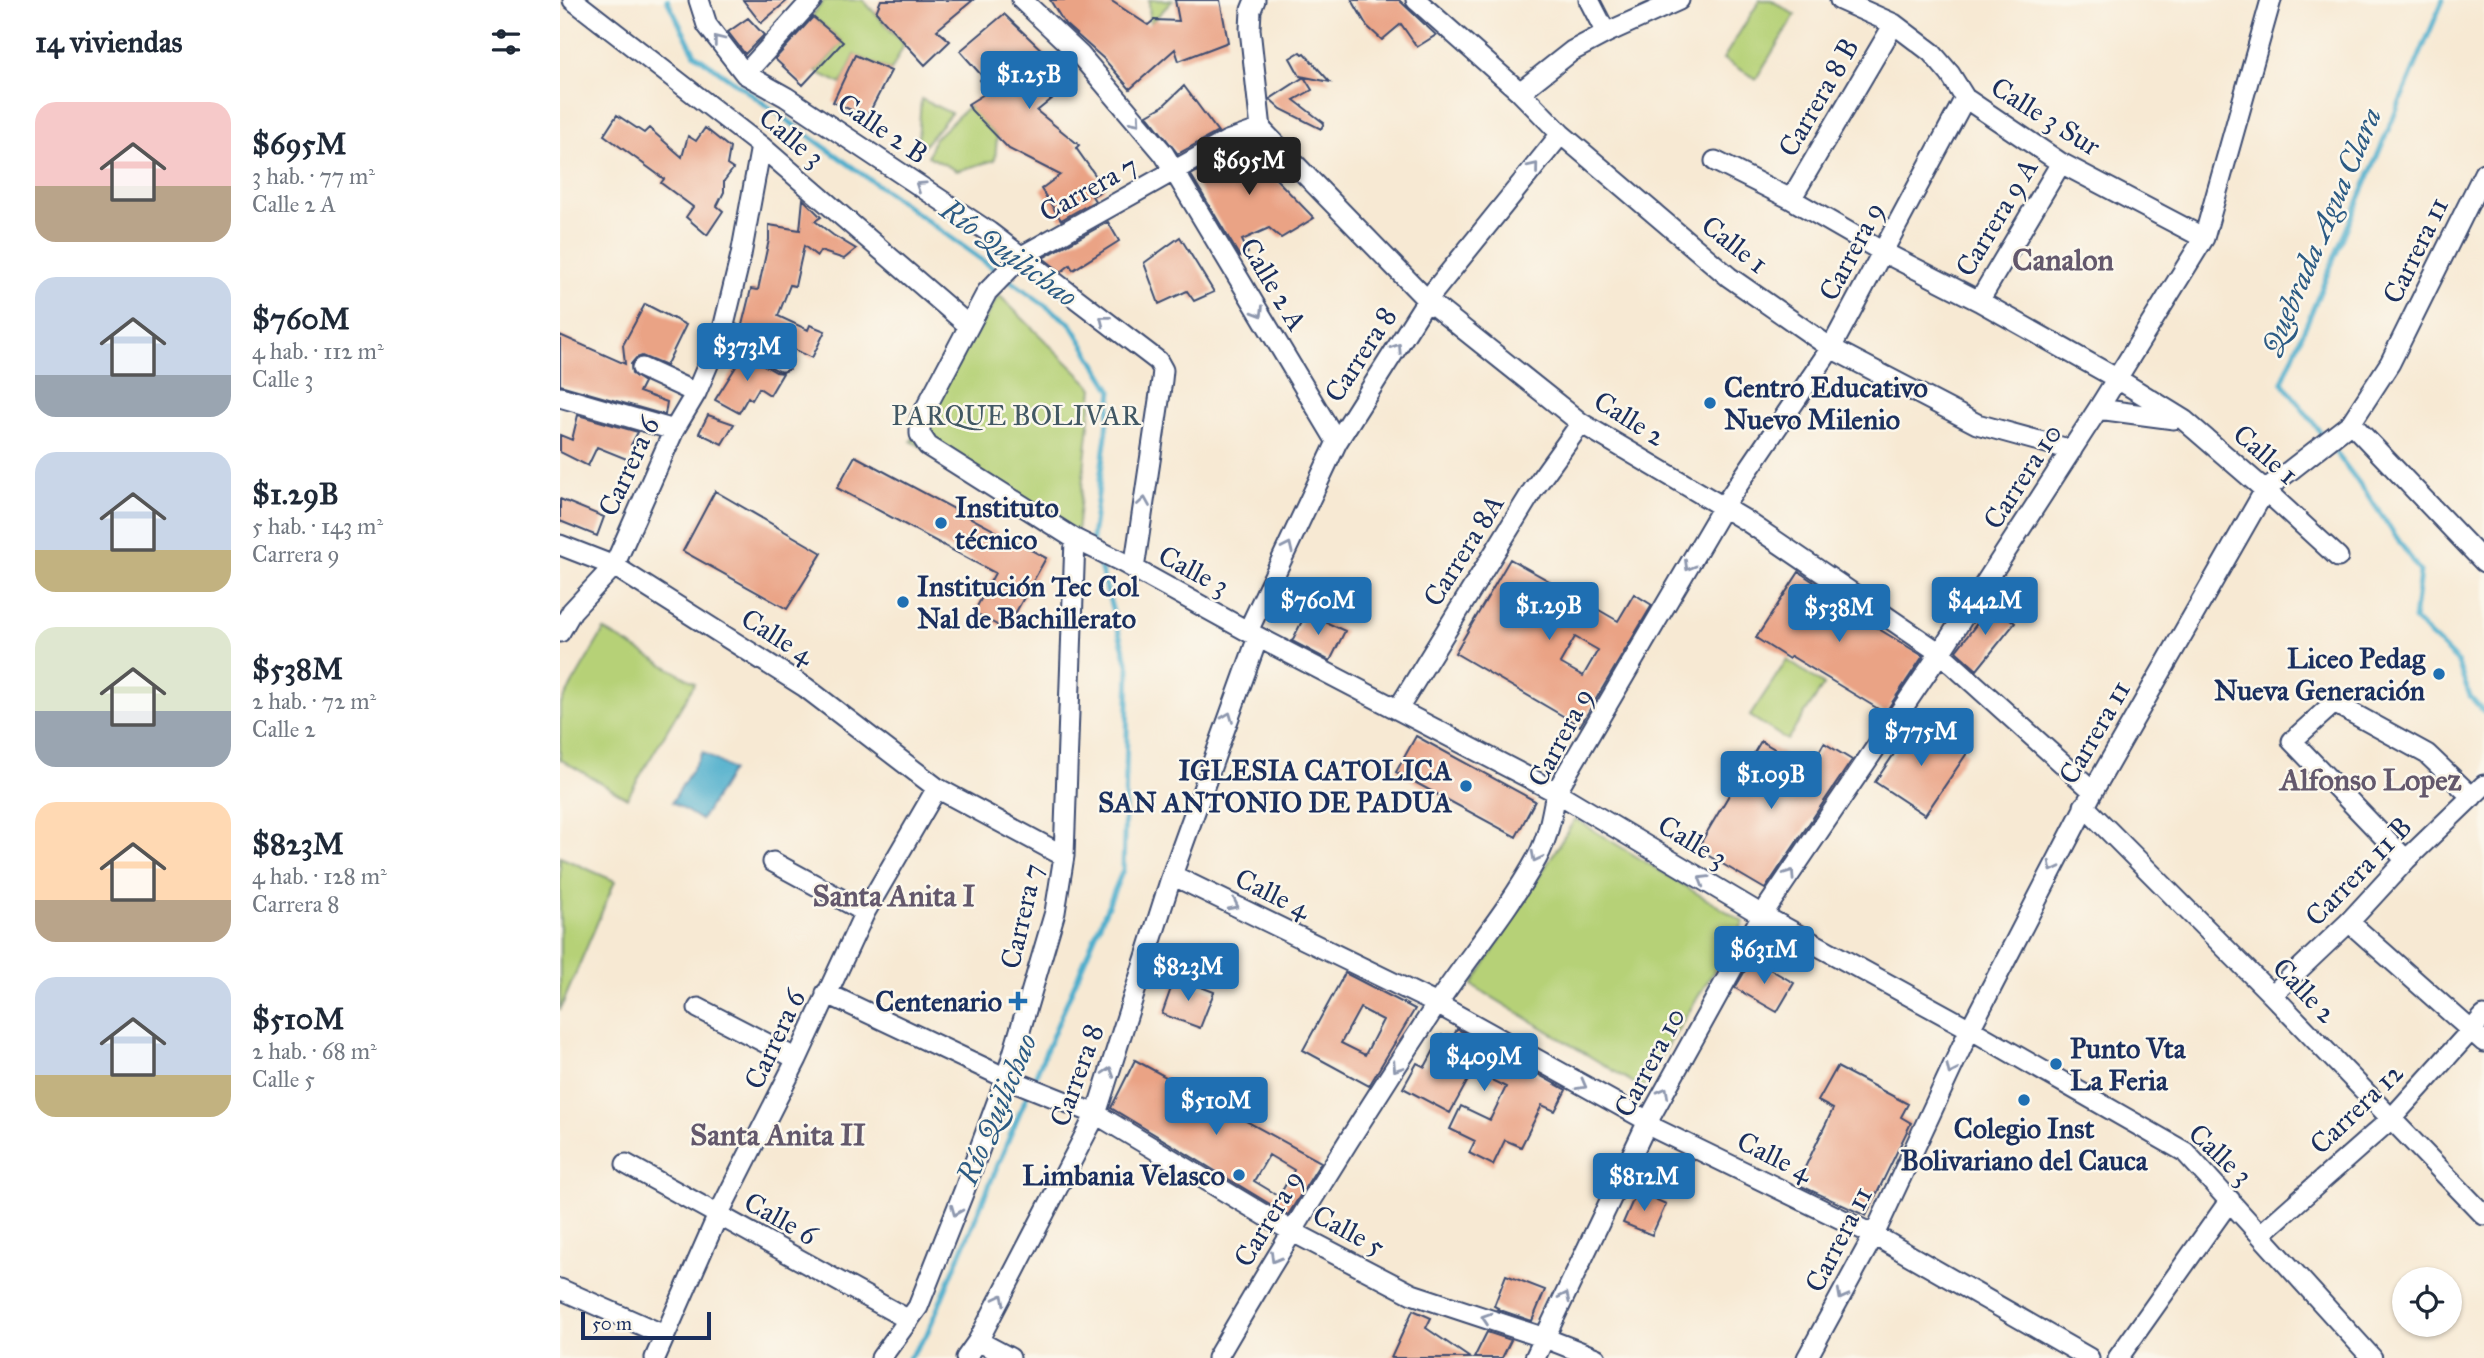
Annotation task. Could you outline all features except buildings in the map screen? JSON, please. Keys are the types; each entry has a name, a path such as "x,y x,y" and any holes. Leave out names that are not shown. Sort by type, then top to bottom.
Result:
{"street":[{"name":"Calle 3","path":"573,0 761,146 969,326 920,419 920,435 928,446 1079,541 1556,792 1762,915 1970,1029 2185,1152 2372,1358"},
{"name":"Calle 2 B","path":"699,0 707,25 745,74 786,97 1158,361 1163,370 1128,565"},
{"path":"745,74 812,0"},
{"name":"Calle 2 A","path":"1022,0 1080,55 1164,154 1337,442"},
{"name":"Calle 1","path":"1416,0 1520,92 1561,134 1728,277 1831,348 1977,424 2072,450"},
{"path":"1589,0 1606,33"},
{"path":"1520,92 1572,51 1679,0"},
{"name":"Calle 3 Sur","path":"1840,0 1894,24 1931,52 1950,74 1965,98 2061,163 2204,238"},
{"name":"Carrera 10","path":"1535,1358 1648,1121 1762,915 1940,653 2072,450 2204,238 2271,0"},
{"path":"1253,5 1250,29 1261,129"},
{"name":"Carrera 8 B","path":"1791,199 1894,24"},
{"name":"Carrera 9","path":"1217,1358 1291,1231 1437,1004 1483,942 1537,857 1550,826 1556,792 1723,507 1831,348 1965,98"},
{"name":"Carrera 7","path":"969,326 987,292 1016,261 1227,141 1261,129"},
{"name":"Calle 2","path":"1261,129 1427,300 1581,423 1723,507 1940,653 2089,799 2272,995 2484,1215"},
{"name":"Carrera 8","path":"966,1358 978,1342 1089,1111 1213,758 1253,634 1337,442 1427,300 1561,134"},
{"name":"Carrera 6","path":"560,632 572,611 614,566 674,430 695,393 723,329 741,256 761,146"},
{"name":"Calle 1","path":"1715,161 1791,199 1882,252 1979,301 2116,378 2184,420 2338,557"},
{"name":"Carrera 9 A","path":"1979,301 2061,163"},
{"name":"Carrera 11","path":"1807,1358 1874,1235 1970,1029 2089,799 2265,490 2343,428 2390,363 2484,173"},
{"path":"723,329 782,361"},
{"path":"642,368 695,393"},
{"path":"560,397 674,430"},
{"path":"2098,409 2184,420"},
{"name":"Carrera 8A","path":"1398,709 1533,490 1581,423"},
{"path":"2343,428 2484,562"},
{"name":"Carrera 7","path":"881,1358 918,1307 1012,1081 1055,912 1063,856 1079,541"},
{"name":"Calle 4","path":"560,545 614,566 805,687 937,788 1063,856"},
{"path":"2406,860 2292,741 2334,703 2427,754 2478,791"},
{"name":"Carrera 6","path":"655,1358 718,1215 797,1059 865,912 937,788"},
{"name":"Carrera 11 B","path":"2272,995 2349,922 2406,860 2478,791"},
{"path":"773,862 865,912"},
{"name":"Calle 4","path":"1172,875 1437,1004 1648,1121 1654,1128 1874,1235 2089,1358"},
{"path":"2349,922 2480,1029"},
{"name":"Calle 5","path":"826,993 1012,1081 1089,1111 1291,1231 1412,1294 1545,1338 1596,1358"},
{"path":"698,1008 797,1059"},
{"name":"Carrera 12","path":"2261,1234 2391,1119 2480,1029"},
{"name":"Calle 6","path":"626,1164 909,1320"},
{"path":"2118,1358 2230,1200"},
{"path":"560,1289 664,1335"},
{"path":"978,1342 1010,1358"}],"green space":[{"path":"824,0 863,0 904,45 891,71 855,55 841,84 816,72 843,42 812,16"},
{"path":"1149,0 1173,0 1150,24"},
{"path":"1760,0 1771,0 1795,15 1756,79 1723,59"},
{"path":"921,99 951,113 917,154"},
{"path":"969,106 997,137 995,160 957,171 928,156 934,139"},
{"name":"PARQUE BOLIVAR","path":"999,295 1093,388 1077,532 911,441"},
{"path":"604,630 695,683 627,798 560,759 560,705"},
{"path":"1787,660 1824,685 1787,740 1750,716"},
{"path":"1575,819 1744,922 1642,1088 1472,985"},
{"path":"560,857 615,881 560,1010"}],"water":[{"path":"703,752 732,770 701,820 672,802"}],"waterway":[{"name":"Río Quilichao","path":"667,0 695,54 1071,324 1112,391 1093,544"},
{"name":"Quebrada Agua Clara","path":"2324,437 2282,382 2443,0"},
{"name":"Quebrada Agua Clara","path":"2330,445 2420,572 2414,620 2457,661 2470,696 2484,712"},
{"name":"Río Quilichao","path":"1032,1084 1123,870 1129,668 1097,556"},
{"name":"Río Quilichao","path":"909,1358 926,1336 1028,1093"}],"place":[{"name":"Centro Educativo Nuevo Milenio","path":"1710,403"},
{"name":"Instituto técnico","path":"941,523"},
{"name":"Institución Tec Col Nal de Bachillerato","path":"903,602"},
{"name":"Liceo Pedag Nueva Generación","path":"2439,674"},
{"name":"IGLESIA CATOLICA SAN ANTONIO DE PADUA","path":"1466,786"},
{"name":"Centenario","path":"1018,1001"},
{"name":"Punto Vta La Feria","path":"2056,1064"},
{"name":"Colegio Inst Bolivariano del Cauca","path":"2024,1100"},
{"name":"Limbania Velasco","path":"1239,1175"}],"district":[{"name":"Canalon","path":"2063,260"},
{"name":"Alfonso Lopez","path":"2371,780"},
{"name":"Santa Anita I","path":"894,896"},
{"name":"Santa Anita II","path":"778,1135"}]}
